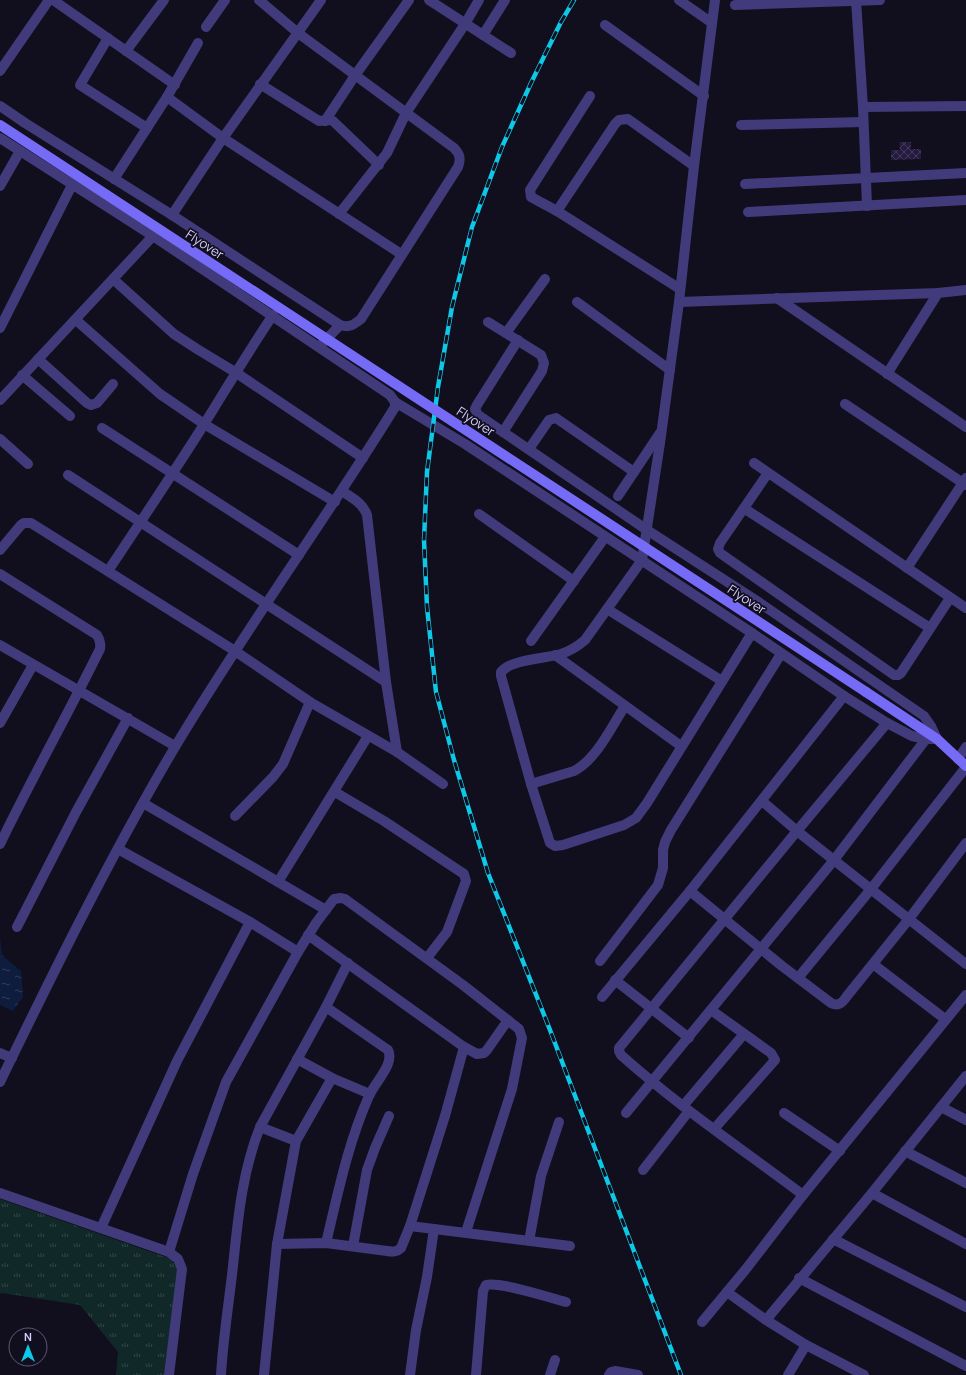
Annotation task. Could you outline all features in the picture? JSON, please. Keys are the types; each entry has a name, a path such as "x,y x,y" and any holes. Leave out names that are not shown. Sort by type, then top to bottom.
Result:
{"main road":[{"name":"Flyover","path":"0,125 937,739 966,767"}],"street":[{"path":"0,71 49,0"},
{"path":"53,0 175,85"},
{"path":"206,26 225,0"},
{"path":"0,106 172,215 340,325 351,327 360,319 458,167 460,157 459,152 356,74 298,33 259,0"},
{"path":"172,215 260,84 321,0"},
{"path":"325,121 356,74 409,0"},
{"path":"429,0 511,53"},
{"path":"339,214 387,153 406,113 465,24 479,0"},
{"path":"484,35 505,0"},
{"path":"679,0 712,23"},
{"path":"715,0 694,166 679,302 662,431 642,560 585,640 562,654 510,665 501,672 531,784 550,843 555,846 563,845 624,825 636,818 647,803 752,633"},
{"path":"735,5 880,0"},
{"path":"126,51 160,1"},
{"path":"856,1 863,107 867,206"},
{"path":"605,25 704,96"},
{"path":"108,38 80,85 147,128"},
{"path":"114,179 175,85 198,43"},
{"path":"260,84 319,121 333,121 379,165"},
{"path":"590,96 530,190 531,197 680,289"},
{"path":"167,97 223,138 401,254"},
{"path":"863,107 966,106"},
{"path":"557,212 619,120 628,119 694,166"},
{"path":"741,125 863,122"},
{"path":"0,138 153,236 390,395 396,402 465,444 642,560 844,696 887,723 912,736 926,739 937,739 924,716 760,603 647,530 478,415 475,409 518,340"},
{"path":"0,186 20,151"},
{"path":"745,184 966,173"},
{"path":"0,328 72,185"},
{"path":"748,212 966,200"},
{"path":"0,400 153,236"},
{"path":"113,279 174,334 235,372 363,458"},
{"path":"506,333 545,279"},
{"path":"679,302 938,293 966,290"},
{"path":"887,374 938,293"},
{"path":"777,298 966,427"},
{"path":"577,302 670,370"},
{"path":"108,571 141,522 272,316"},
{"path":"76,320 160,394 204,424 335,502"},
{"path":"488,322 541,355 543,360 544,368 503,432"},
{"path":"319,347 340,325"},
{"path":"38,359 91,405 97,403 113,384"},
{"path":"22,375 70,416"},
{"path":"0,1082 118,848 176,746 266,604 335,502 396,402"},
{"path":"845,404 965,482 907,568"},
{"path":"529,449 550,420 556,418 634,472"},
{"path":"102,428 299,555"},
{"path":"618,496 662,431"},
{"path":"0,439 28,464"},
{"path":"754,463 966,608"},
{"path":"768,473 720,543 718,549 720,553 894,675 901,673 950,598"},
{"path":"68,475 386,682"},
{"path":"342,491 362,505 367,515 386,682 397,752"},
{"path":"745,508 930,628"},
{"path":"479,514 574,581"},
{"path":"0,550 21,525 27,522 30,523 235,652 310,702 397,752 443,784"},
{"path":"531,641 605,537"},
{"path":"0,574 100,639 100,649 80,691 26,791 0,844"},
{"path":"607,609 722,681"},
{"path":"0,645 176,746"},
{"path":"600,961 658,885 663,868 663,850 671,830 781,654"},
{"path":"555,655 681,746"},
{"path":"0,723 33,665"},
{"path":"602,997 762,801 844,696"},
{"path":"235,816 273,777 283,764 310,702"},
{"path":"531,784 574,771 586,763 625,706"},
{"path":"17,927 76,812 128,718"},
{"path":"803,1195 652,1083 621,1055 619,1051 620,1045 887,723"},
{"path":"278,882 335,792 368,736"},
{"path":"626,1113 834,860 926,739"},
{"path":"958,759 966,747"},
{"path":"798,978 871,889 966,767"},
{"path":"335,792 384,821 464,874 466,881 450,927 443,939 427,958"},
{"path":"762,801 797,831 966,964"},
{"path":"143,803 326,910"},
{"path":"690,890 761,949 835,1005 842,1002 848,996 909,919 966,843"},
{"path":"118,848 250,922 298,952"},
{"path":"169,1252 193,1174 226,1082 308,935 334,899 341,898 345,899 463,984 519,1029 522,1038 512,1089 466,1232"},
{"path":"102,1228 177,1060 250,922"},
{"path":"308,935 464,1047 477,1054 481,1055 484,1053 508,1020"},
{"path":"220,1375 243,1185 249,1159 260,1127 326,1007 348,963"},
{"path":"873,964 945,1019"},
{"path":"615,980 689,1038"},
{"path":"702,1322 945,1019 966,995"},
{"path":"326,1007 388,1050 391,1054 389,1063 370,1094 349,1151 326,1243"},
{"path":"711,1010 771,1053 775,1060 714,1129"},
{"path":"643,1170 686,1109 744,1034"},
{"path":"277,1244 326,1243 394,1252 401,1248 410,1226 445,1116 464,1047"},
{"path":"0,1053 12,1058"},
{"path":"297,1059 332,1078 370,1094"},
{"path":"766,1320 966,1076"},
{"path":"264,1375 277,1244 296,1141 332,1078"},
{"path":"941,1107 966,1120"},
{"path":"784,1113 840,1151"},
{"path":"353,1246 367,1170 389,1116"},
{"path":"529,1241 541,1176 559,1122"},
{"path":"260,1127 296,1141"},
{"path":"905,1151 966,1183"},
{"path":"872,1192 966,1244"},
{"path":"0,1193 169,1252 178,1259 182,1269 169,1375"},
{"path":"410,1226 570,1246"},
{"path":"410,1375 416,1330 427,1277 434,1229"},
{"path":"833,1239 966,1307"},
{"path":"799,1278 966,1366"},
{"path":"476,1375 483,1291 486,1285 490,1284 516,1289 566,1302"},
{"path":"727,1292 766,1320 806,1345 864,1375"},
{"path":"788,1375 806,1345"},
{"path":"550,1375 555,1360"},
{"path":"609,1375 611,1372 615,1371 638,1375"}],"green space":[{"path":"0,1199 171,1259 178,1271 164,1375 116,1375 118,1352 80,1305 2,1293 0,1294"}],"water":[{"path":"0,938 2,955 21,971 23,997 13,1011 0,1005"}],"building":[{"path":"899,142 911,142 911,149 921,149 921,159 891,160 891,150 900,150"}],"railway":[{"path":"574,0 561,22 531,83 502,147 472,227 452,307 438,387 427,472 424,540 427,607 436,692 454,760 488,873 550,1030 681,1375"}]}
